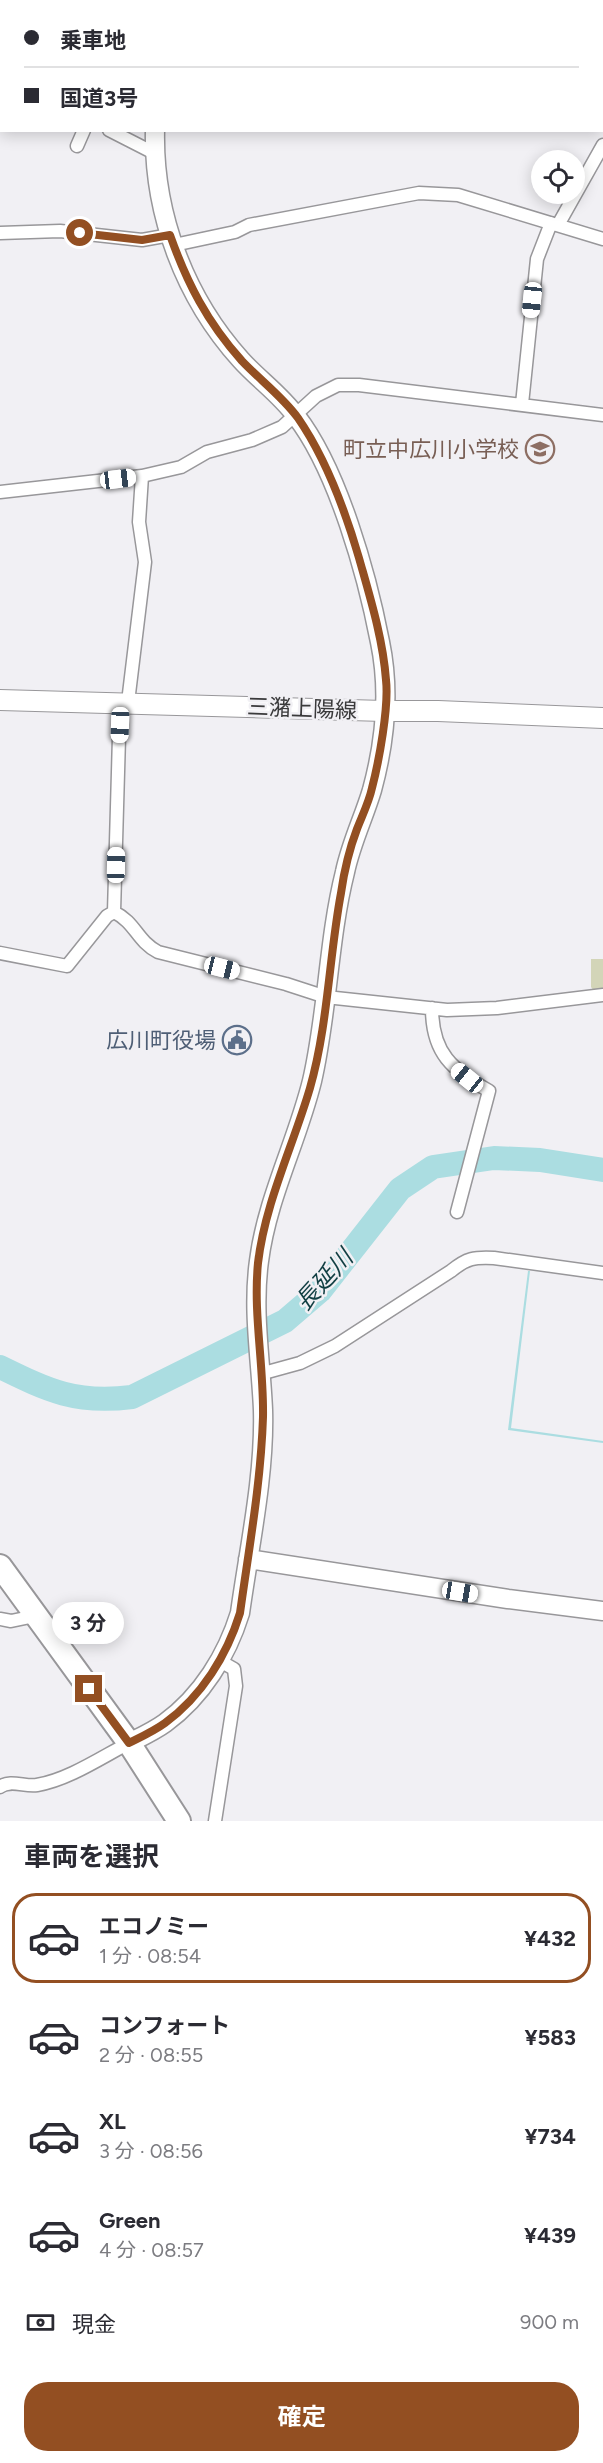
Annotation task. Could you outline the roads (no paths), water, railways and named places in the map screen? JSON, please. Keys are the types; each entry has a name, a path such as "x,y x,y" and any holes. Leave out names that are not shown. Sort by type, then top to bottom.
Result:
{"highway":[{"path":"0,1566 129,1743 179,1821"}],"main road":[{"name":"三潴上陽線","path":"0,700 438,711 603,718"}],"street":[{"path":"77,146 83,132"},
{"path":"113,132 156,154"},
{"path":"0,1787 5,1783 37,1785 74,1772 166,1722 195,1696 232,1639 240,1613 262,1444 263,1411 256,1298 258,1263 264,1229 311,1084 344,873 355,834 371,792 380,751 387,683 358,555 336,489 319,453 296,416 242,361 214,328 197,301 172,240 161,203 155,132"},
{"path":"522,404 537,259 555,224 603,146"},
{"path":"0,233 60,231 142,240 172,240 235,232 249,225 419,193 458,195 603,239"},
{"path":"0,492 142,476 181,467 207,452 252,440 282,427 316,396 338,385 359,385 603,415"},
{"path":"114,912 124,702 145,562 139,522 142,476"},
{"path":"0,953 67,966 107,916 114,912"},
{"path":"114,912 126,918 145,945 158,952 286,984 326,997 432,1008 497,1008 603,994"},
{"path":"432,1008 432,1026 438,1046 450,1064 467,1078 489,1091 457,1212"},
{"path":"260,1374 300,1363 335,1347 452,1271 463,1261 494,1258 603,1273"},
{"path":"248,1559 508,1599 603,1611"},
{"path":"0,1619 11,1621 35,1616"},
{"path":"215,1821 236,1686 234,1669 220,1660"}],"water":[{"path":"528,1271 530,1271 511,1428 603,1441 603,1443 508,1430"}],"waterway":[{"name":"長延川","path":"0,1367 63,1394 95,1399 132,1397 285,1321 320,1291 400,1189 433,1167 494,1158 540,1160 603,1170"}],"place":[{"name":"町立中広川小学校","path":"540,449"},
{"name":"広川町役場","path":"237,1040"}]}
